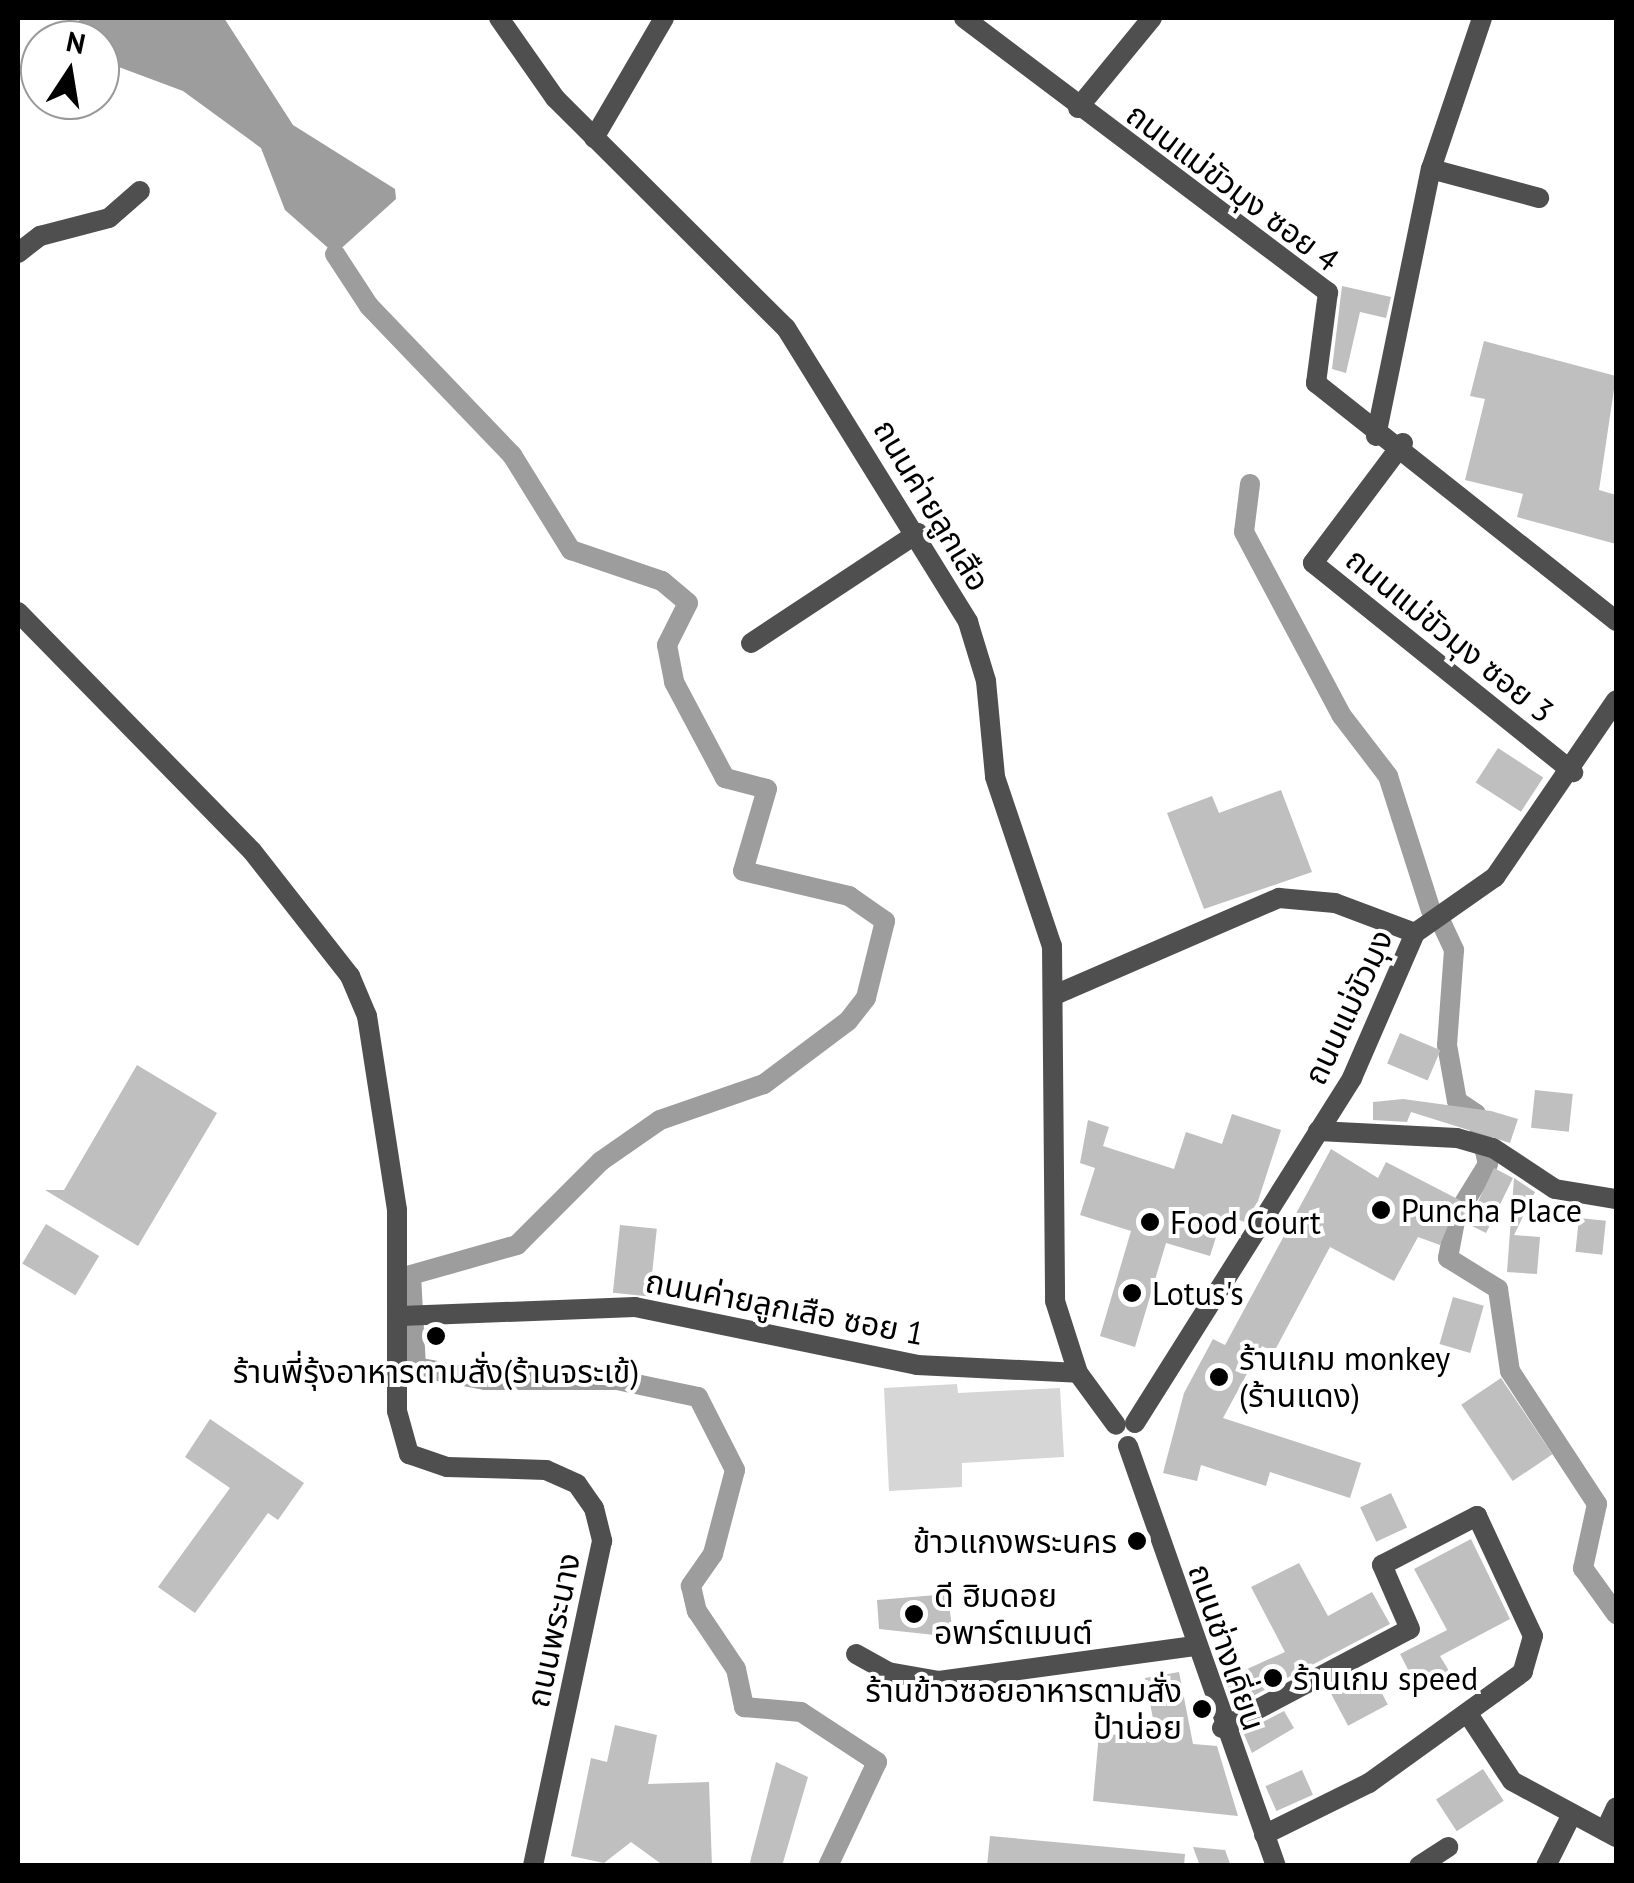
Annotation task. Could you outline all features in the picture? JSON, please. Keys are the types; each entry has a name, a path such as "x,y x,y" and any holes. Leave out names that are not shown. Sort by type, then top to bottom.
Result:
{"street":[{"name":"ถนนค่ายลูกเสือ","path":"499,18 594,138 786,328 955,593 986,681 995,777 1042,906 1056,994 1052,1274 1078,1373 1126,1424"},
{"path":"594,138 664,18"},
{"name":"ถนนแม่ขัวมุง ซอย 4","path":"964,18 1078,108 1328,292 1316,382 1376,436 1403,444 1616,621"},
{"path":"1078,108 1152,18"},
{"path":"1376,436 1432,168 1482,18"},
{"path":"1432,168 1539,198"},
{"path":"18,253 40,236 110,218 140,191"},
{"name":"ถนนแม่ขัวมุง ซอย 3","path":"1403,444 1313,563 1572,772"},
{"path":"752,643 918,533"},
{"path":"18,612 240,838 350,976 378,1079 411,1318"},
{"name":"ถนนแม่ขัวมุง","path":"1128,1446 1139,1438 1126,1424 1352,1078 1415,933 1495,877 1572,772 1607,738 1616,700"},
{"path":"1056,994 1279,898 1336,903 1415,933"},
{"path":"1318,1132 1458,1138 1492,1148 1555,1189 1616,1199"},
{"name":"ถนนค่ายลูกเสือ ซอย 1","path":"411,1318 635,1307 917,1365 1078,1373"},
{"name":"ถนนพระนาง","path":"411,1318 397,1412 409,1454 448,1467 546,1470 578,1484 598,1524 533,1866"},
{"name":"ถนนช่างเคี่ยน","path":"1128,1446 1193,1646 1276,1866"},
{"path":"1222,1728 1410,1629 1382,1565 1477,1516 1534,1636 1533,1654 1468,1714 1369,1783 1264,1835"},
{"path":"856,1654 888,1672 939,1681 1193,1646"},
{"path":"1468,1714 1512,1781 1611,1834 1616,1807"},
{"path":"1546,1866 1572,1814"},
{"path":"1418,1866 1448,1847"}],"shaded area":[{"path":"224,18 293,125 395,189 396,199 335,254 285,210 261,148 183,91 120,67 120,20 79,20"},
{"path":"957,1384 958,1393 1060,1388 1064,1457 962,1463 962,1487 889,1491 884,1388"}],"building":[{"path":"1342,286 1391,297 1386,318 1360,312 1346,373 1332,369"},
{"path":"1484,341 1616,376 1599,490 1616,495 1616,544 1517,517 1523,494 1465,480 1485,399 1470,396"},
{"path":"1498,748 1543,777 1521,812 1476,782"},
{"path":"1281,790 1312,872 1204,909 1167,813 1212,796 1219,813"},
{"path":"1400,1033 1441,1050 1428,1081 1387,1063"},
{"path":"137,1065 217,1113 138,1246 45,1190 64,1190"},
{"path":"1535,1090 1573,1094 1569,1132 1531,1128"},
{"path":"1403,1099 1491,1111 1518,1119 1510,1143 1411,1112 1407,1122 1373,1120 1373,1102"},
{"path":"1232,1114 1281,1130 1258,1201 1245,1222 1223,1215 1210,1256 1166,1243 1135,1347 1100,1336 1131,1231 1080,1215 1095,1168 1080,1163 1088,1120 1109,1127 1103,1146 1174,1169 1186,1132 1222,1144"},
{"path":"1331,1149 1378,1178 1386,1162 1475,1208 1494,1168 1513,1178 1486,1233 1452,1216 1440,1245 1418,1237 1394,1281 1330,1247 1274,1352 1262,1346 1223,1418 1361,1463 1350,1498 1270,1472 1266,1486 1201,1465 1197,1481 1163,1473 1184,1393 1213,1339 1225,1345"},
{"path":"1514,1178 1535,1192 1514,1235 1540,1237 1537,1274 1507,1272"},
{"path":"1579,1218 1606,1221 1602,1255 1575,1252"},
{"path":"46,1224 99,1256 75,1295 22,1263"},
{"path":"620,1225 657,1229 650,1296 613,1293"},
{"path":"1453,1297 1484,1306 1470,1353 1439,1344"},
{"path":"1501,1378 1552,1454 1513,1481 1461,1405"},
{"path":"210,1419 304,1483 278,1520 268,1513 195,1613 158,1587 230,1488 185,1457"},
{"path":"1391,1493 1407,1527 1376,1542 1360,1507"},
{"path":"1471,1539 1510,1619 1440,1656 1449,1671 1417,1687 1400,1654 1447,1630 1414,1569"},
{"path":"1299,1563 1328,1616 1372,1592 1390,1624 1234,1706 1225,1679 1285,1652 1251,1587"},
{"name":"ดี ฮิมดอย อพาร์ตเมนต์","path":"948,1594 953,1637 879,1629 877,1600"},
{"path":"1370,1671 1388,1705 1348,1726 1330,1692"},
{"path":"1179,1672 1193,1744 1217,1746 1238,1816 1093,1801 1099,1733 1157,1739 1145,1678"},
{"path":"1284,1711 1294,1728 1252,1753 1243,1732"},
{"path":"615,1725 657,1735 648,1784 709,1782 712,1866 664,1866 631,1842 604,1863 571,1856 591,1758 607,1762"},
{"path":"776,1762 808,1777 782,1866 749,1866"},
{"path":"1483,1769 1504,1801 1457,1831 1436,1799"},
{"path":"1302,1770 1313,1795 1276,1811 1265,1786"},
{"path":"990,1836 1185,1854 1184,1866 987,1866"},
{"path":"1193,1847 1225,1850 1231,1866 1200,1866"}],"waterway":[{"path":"335,254 369,306 512,455 571,550 662,581 688,603 667,645 674,682 725,778 767,789 743,871 849,896 885,921 866,998 848,1021 764,1084 660,1120 601,1161 517,1245 411,1275 416,1367 485,1380 617,1380 698,1397 735,1470 713,1554 691,1586 697,1611 736,1669 744,1707 801,1712 877,1762 828,1866"},
{"path":"1250,484 1244,532 1342,716 1388,776 1431,911"},
{"path":"1441,922 1454,950 1447,1045 1457,1101 1476,1114 1488,1164 1456,1216 1448,1258 1498,1289 1510,1371 1597,1504 1583,1568 1616,1614"}],"place":[{"name":"Puncha Place","path":"1381,1210"},
{"name":"Food Court","path":"1150,1222"},
{"name":"Lotus's","path":"1132,1293"},
{"name":"ร้านพี่รุ้งอาหารตามสั่ง(ร้านจระเข้)","path":"436,1336"},
{"name":"ร้านเกม monkey (ร้านแดง)","path":"1219,1377"},
{"name":"ข้าวแกงพระนคร","path":"1137,1541"},
{"name":"ดี ฮิมดอย อพาร์ตเมนต์","path":"914,1614"},
{"name":"ร้านเกม speed","path":"1273,1678"},
{"name":"ร้านข้าวซอยอาหารตามสั่ง ป้าน่อย","path":"1202,1709"}]}
